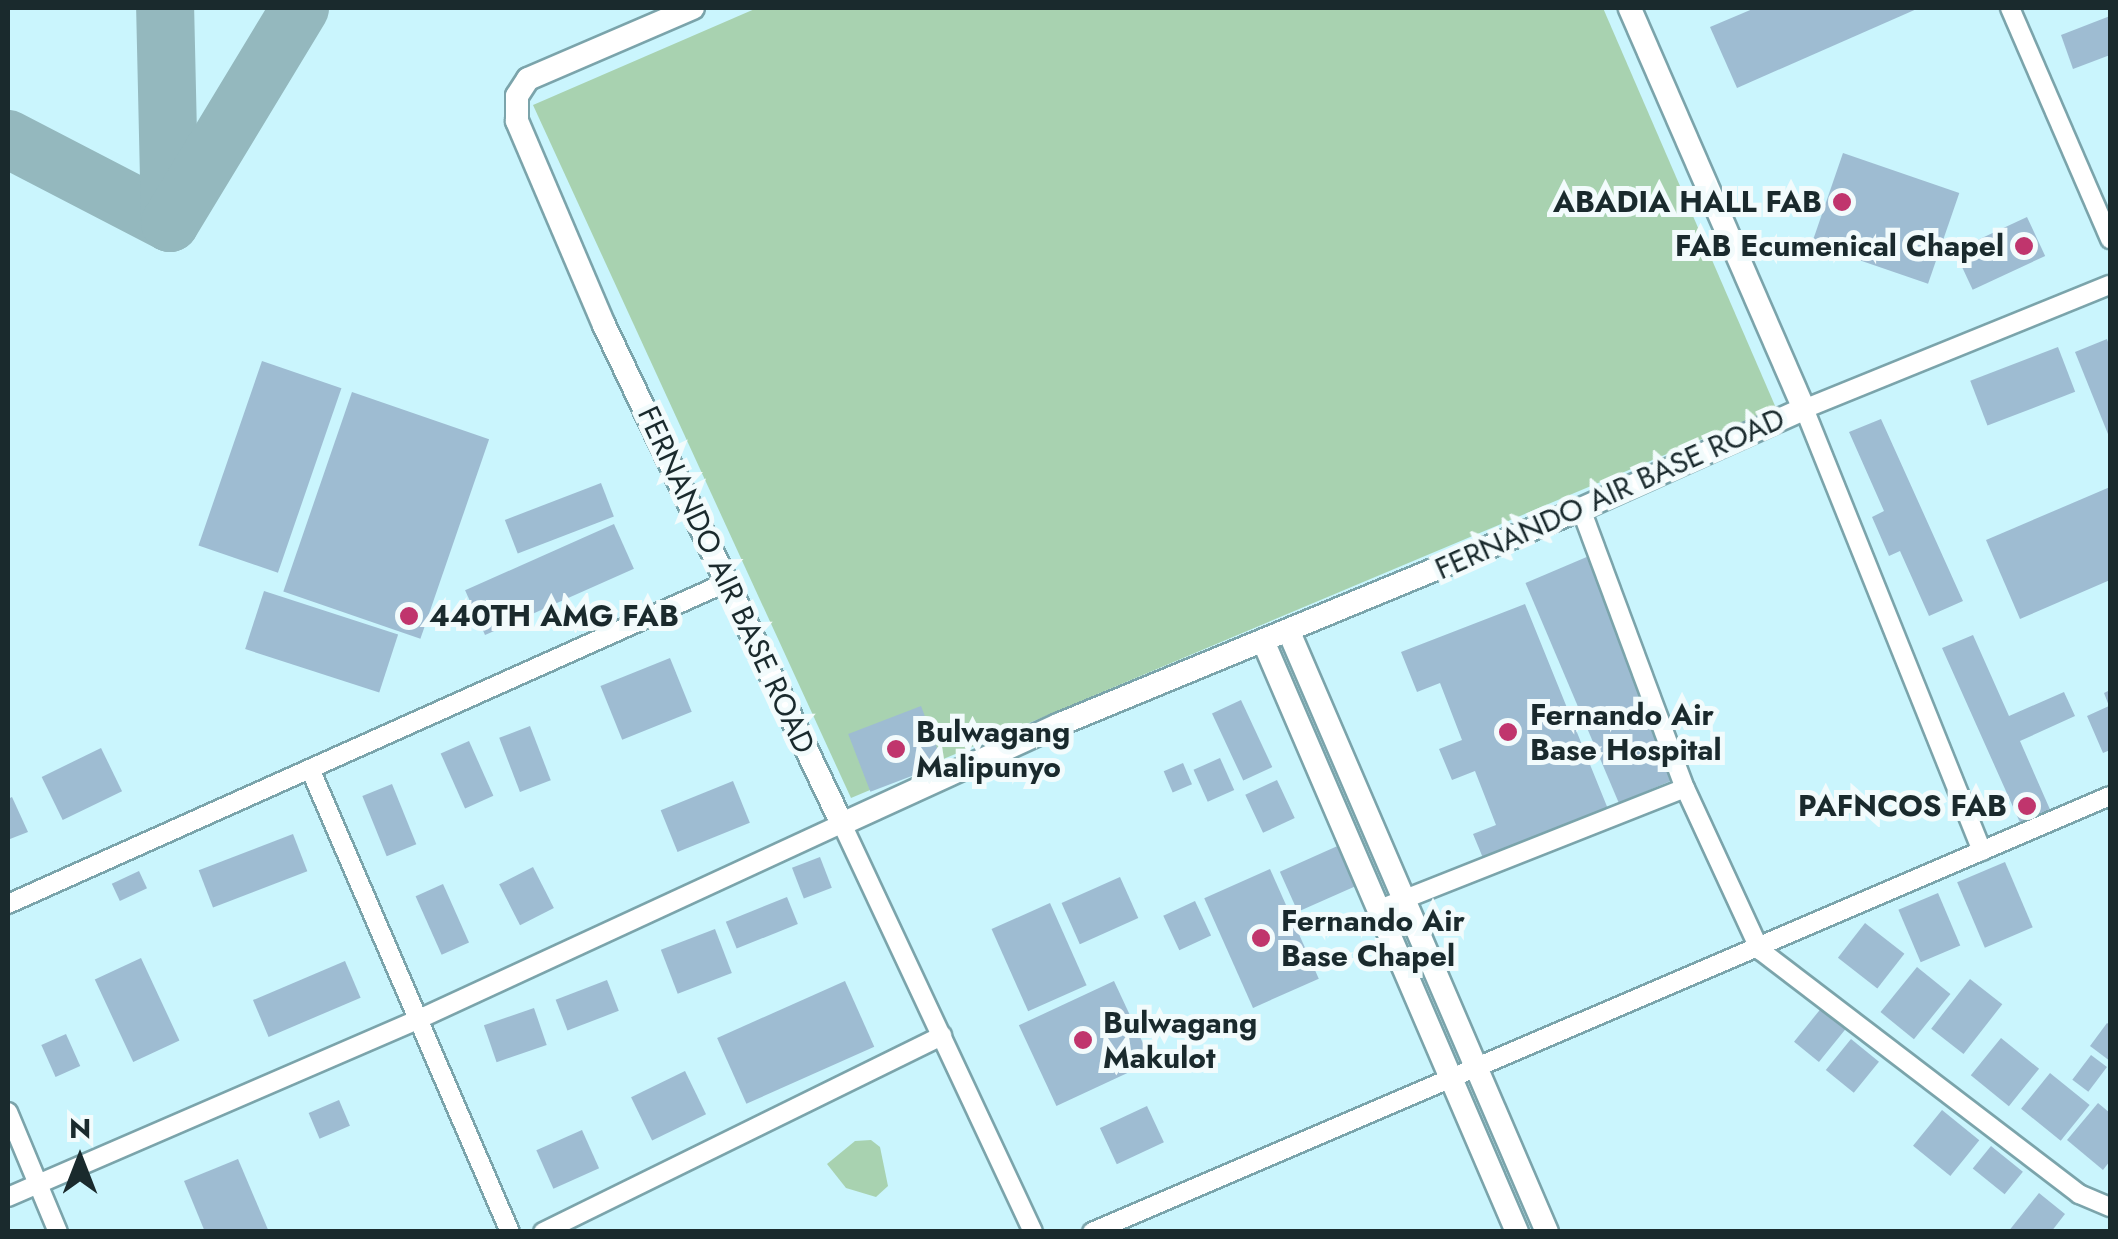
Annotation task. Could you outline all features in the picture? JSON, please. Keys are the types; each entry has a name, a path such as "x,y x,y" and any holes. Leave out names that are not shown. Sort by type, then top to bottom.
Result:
{"street":[{"name":"FERNANDO AIR BASE ROAD","path":"693,8 528,78 517,96 517,122 842,824 1058,725 1581,509 1804,409 1630,8"},
{"path":"2010,8 2110,239"},
{"path":"1982,851 1804,409 2110,284"},
{"path":"1581,509 1685,788 1760,950 2080,1194 2110,1207"},
{"path":"8,904 727,582"},
{"path":"1289,632 1547,1232"},
{"path":"1264,643 1516,1232"},
{"path":"1300,726 1325,714"},
{"path":"311,771 510,1232"},
{"path":"1377,910 1685,788"},
{"path":"1092,1232 1449,1075 1760,950 2110,796"},
{"path":"8,1197 418,1020 842,824 1033,1232"},
{"path":"542,1232 942,1036"},
{"path":"8,1112 58,1232"}],"green space":[{"path":"757,8 1603,8 1776,408 851,798 533,105"},
{"path":"871,1140 880,1147 888,1186 876,1197 846,1188 827,1164 855,1141"}],"building":[{"path":"1755,8 1919,8 1737,88 1710,27"},
{"path":"2110,16 2110,55 2073,69 2061,35"},
{"path":"1843,153 1959,193 1928,284 1812,244"},
{"path":"2027,217 2045,256 1973,290 1954,251"},
{"path":"2107,339 2110,348 2110,439 2075,352"},
{"path":"2058,347 2075,392 1987,425 1970,381"},
{"path":"262,361 341,388 278,573 199,545"},
{"path":"352,392 489,439 420,639 283,592"},
{"path":"1881,419 1963,601 1929,616 1900,551 1889,556 1872,517 1884,511 1849,432"},
{"path":"601,483 614,517 518,554 505,520"},
{"path":"2110,487 2110,580 2020,619 1986,540"},
{"path":"614,524 634,569 485,635 465,590"},
{"path":"1589,556 1682,776 1619,803 1525,583"},
{"path":"264,591 398,635 379,693 245,649"},
{"path":"1525,604 1608,809 1483,858 1473,834 1496,825 1475,771 1452,780 1439,749 1462,740 1440,683 1417,692 1401,652"},
{"path":"1973,635 2009,716 2064,692 2075,716 2020,741 2052,814 2022,827 1942,648"},
{"path":"670,658 692,712 622,740 600,686"},
{"path":"2110,690 2110,750 2103,753 2087,716 2109,706 2104,693"},
{"path":"1241,700 1272,767 1243,781 1212,714"},
{"name":"Bulwagang Malipunyo","path":"921,706 943,764 870,792 848,734"},
{"path":"530,726 551,780 520,792 499,738"},
{"path":"469,741 493,796 465,808 441,754"},
{"path":"101,748 122,791 63,820 42,777"},
{"path":"1220,758 1234,790 1208,802 1194,770"},
{"path":"1183,763 1192,784 1173,792 1164,771"},
{"path":"1277,780 1295,818 1263,833 1245,795"},
{"path":"733,781 750,823 678,852 661,810"},
{"path":"392,784 416,844 387,856 362,796"},
{"path":"12,797 28,832 10,839 8,799"},
{"path":"293,834 307,871 213,908 199,870"},
{"path":"1342,844 1360,884 1298,912 1280,872"},
{"path":"820,857 832,888 804,899 792,868"},
{"path":"2005,862 2033,927 1985,948 1957,882"},
{"path":"533,867 554,908 520,925 499,884"},
{"name":"Fernando Air Base Chapel","path":"1270,869 1319,979 1253,1008 1204,898"},
{"path":"139,871 147,888 120,901 112,884"},
{"path":"1120,877 1138,918 1080,944 1062,903"},
{"path":"443,884 469,942 442,955 416,896"},
{"path":"1938,893 1960,945 1921,962 1898,910"},
{"path":"787,897 798,924 737,949 726,922"},
{"path":"1195,901 1211,935 1179,950 1163,916"},
{"path":"1050,903 1087,985 1028,1011 992,929"},
{"path":"1865,923 1904,954 1877,988 1838,958"},
{"path":"715,929 732,973 678,994 661,950"},
{"path":"141,958 179,1040 133,1062 95,980"},
{"path":"345,961 361,998 269,1037 253,1000"},
{"path":"1917,967 1950,994 1914,1039 1880,1012"},
{"path":"1970,979 2002,1004 1964,1054 1931,1029"},
{"path":"607,980 619,1011 567,1031 556,1000"},
{"path":"845,981 874,1047 746,1104 717,1038"},
{"name":"Bulwagang Makulot","path":"1114,981 1152,1062 1056,1106 1019,1025"},
{"path":"1823,1006 1848,1026 1819,1062 1794,1042"},
{"path":"534,1008 547,1045 497,1062 484,1025"},
{"path":"2107,1023 2110,1025 2110,1061 2090,1046"},
{"path":"66,1034 80,1066 56,1077 41,1045"},
{"path":"2001,1038 2039,1069 2009,1106 1971,1075"},
{"path":"1851,1039 1879,1062 1854,1093 1826,1070"},
{"path":"2091,1055 2107,1067 2088,1092 2072,1080"},
{"path":"685,1071 706,1114 652,1140 631,1097"},
{"path":"2050,1073 2090,1105 2061,1141 2021,1109"},
{"path":"339,1100 350,1126 320,1139 309,1113"},
{"path":"2098,1103 2110,1113 2110,1161 2103,1170 2067,1140"},
{"path":"1147,1106 1164,1142 1117,1164 1100,1128"},
{"path":"1942,1110 1979,1140 1950,1176 1913,1146"},
{"path":"582,1130 599,1168 553,1189 536,1150"},
{"path":"1991,1146 2023,1172 2005,1194 1973,1169"},
{"path":"238,1159 269,1232 205,1232 184,1181"},
{"path":"2039,1193 2065,1214 2051,1232 2008,1232"}],"taxiway":[{"path":"8,139 170,223 165,8"},
{"path":"170,223 300,8"}],"place":[{"name":"ABADIA HALL FAB","path":"1842,202"},
{"name":"FAB Ecumenical Chapel","path":"2024,246"},
{"name":"440TH AMG FAB","path":"409,616"},
{"name":"Fernando Air Base Hospital","path":"1508,732"},
{"name":"Bulwagang Malipunyo","path":"896,749"},
{"name":"PAFNCOS FAB","path":"2027,806"},
{"name":"Fernando Air Base Chapel","path":"1261,938"},
{"name":"Bulwagang Makulot","path":"1083,1040"}]}
